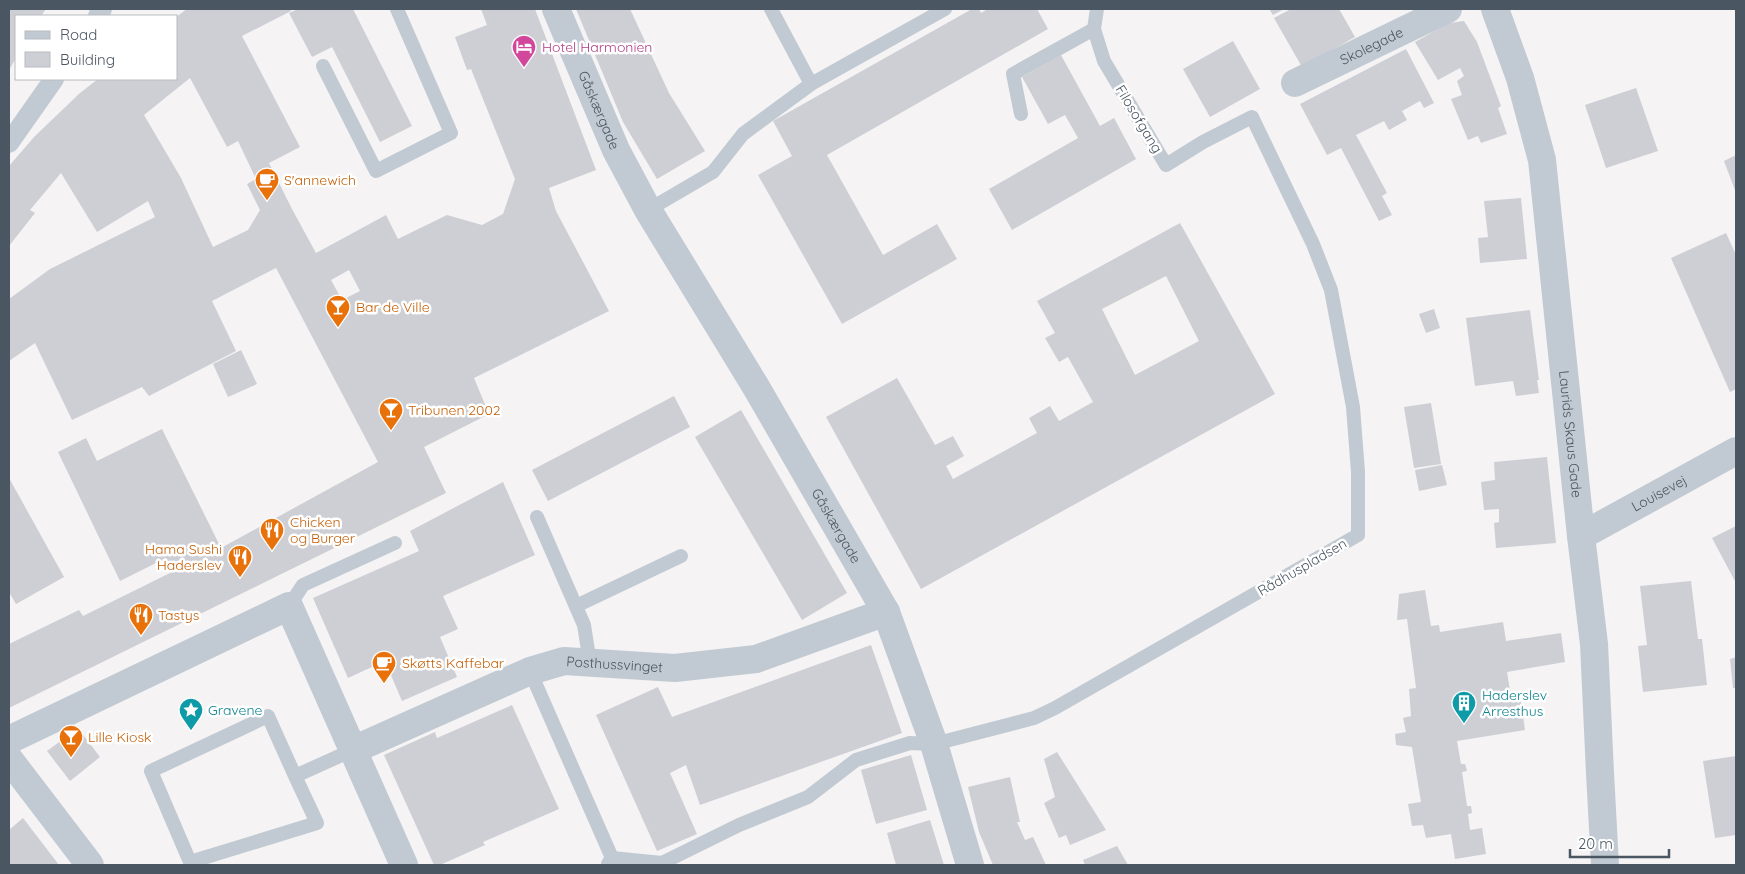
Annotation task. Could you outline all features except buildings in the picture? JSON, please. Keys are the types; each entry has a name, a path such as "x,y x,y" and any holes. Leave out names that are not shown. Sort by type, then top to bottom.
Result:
{"street":[{"name":"Gåskærgade","path":"556,9 616,150 648,210 756,387 886,612 934,744 970,865"},
{"name":"Skolegade","path":"1295,83 1448,9"},
{"name":"Laurids Skaus Gade","path":"1495,9 1520,78 1542,160 1594,644 1605,865"},
{"path":"9,143 53,80"},
{"name":"Louisevej","path":"1581,536 1736,451"},
{"path":"9,740 289,606 404,865"},
{"name":"Posthussvinget","path":"353,750 530,671 564,661 675,668 756,659 886,612"},
{"path":"9,759 90,865"}],"lane":[{"path":"323,66 376,171 451,132 397,9"},
{"path":"771,9 810,84"},
{"path":"648,210 713,172 743,134 810,84 945,9"},
{"name":"Filosofgang","path":"1097,9 1094,28 1104,62 1166,164 1203,142 1252,117"},
{"path":"1022,114 1013,74 1094,28"},
{"name":"Rådhuspladsen","path":"934,744 1034,718 1055,708 1358,535 1358,472 1353,407 1331,290 1313,244 1252,117"},
{"path":"537,517 584,625 590,663"},
{"path":"289,606 304,585 395,543"},
{"path":"576,606 681,556"},
{"path":"530,671 609,862 662,864 739,825 808,797 856,760 910,743 934,744"},
{"path":"268,716 295,776 317,823 190,862 151,771 268,716"},
{"path":"295,776 353,750"}],"place":[{"name":"Hotel Harmonien","path":"524,68"},
{"name":"S'annewich","path":"267,201"},
{"name":"Bar de Ville","path":"338,328"},
{"name":"Tribunen 2002","path":"391,431"},
{"name":"Chicken og Burger","path":"272,551"},
{"name":"Hama Sushi Haderslev","path":"240,578"},
{"name":"Tastys","path":"141,636"},
{"name":"Skøtts Kaffebar","path":"384,684"},
{"name":"Haderslev Arresthus","path":"1464,724"},
{"name":"Gravene","path":"191,731"},
{"name":"Lille Kiosk","path":"71,758"}]}
